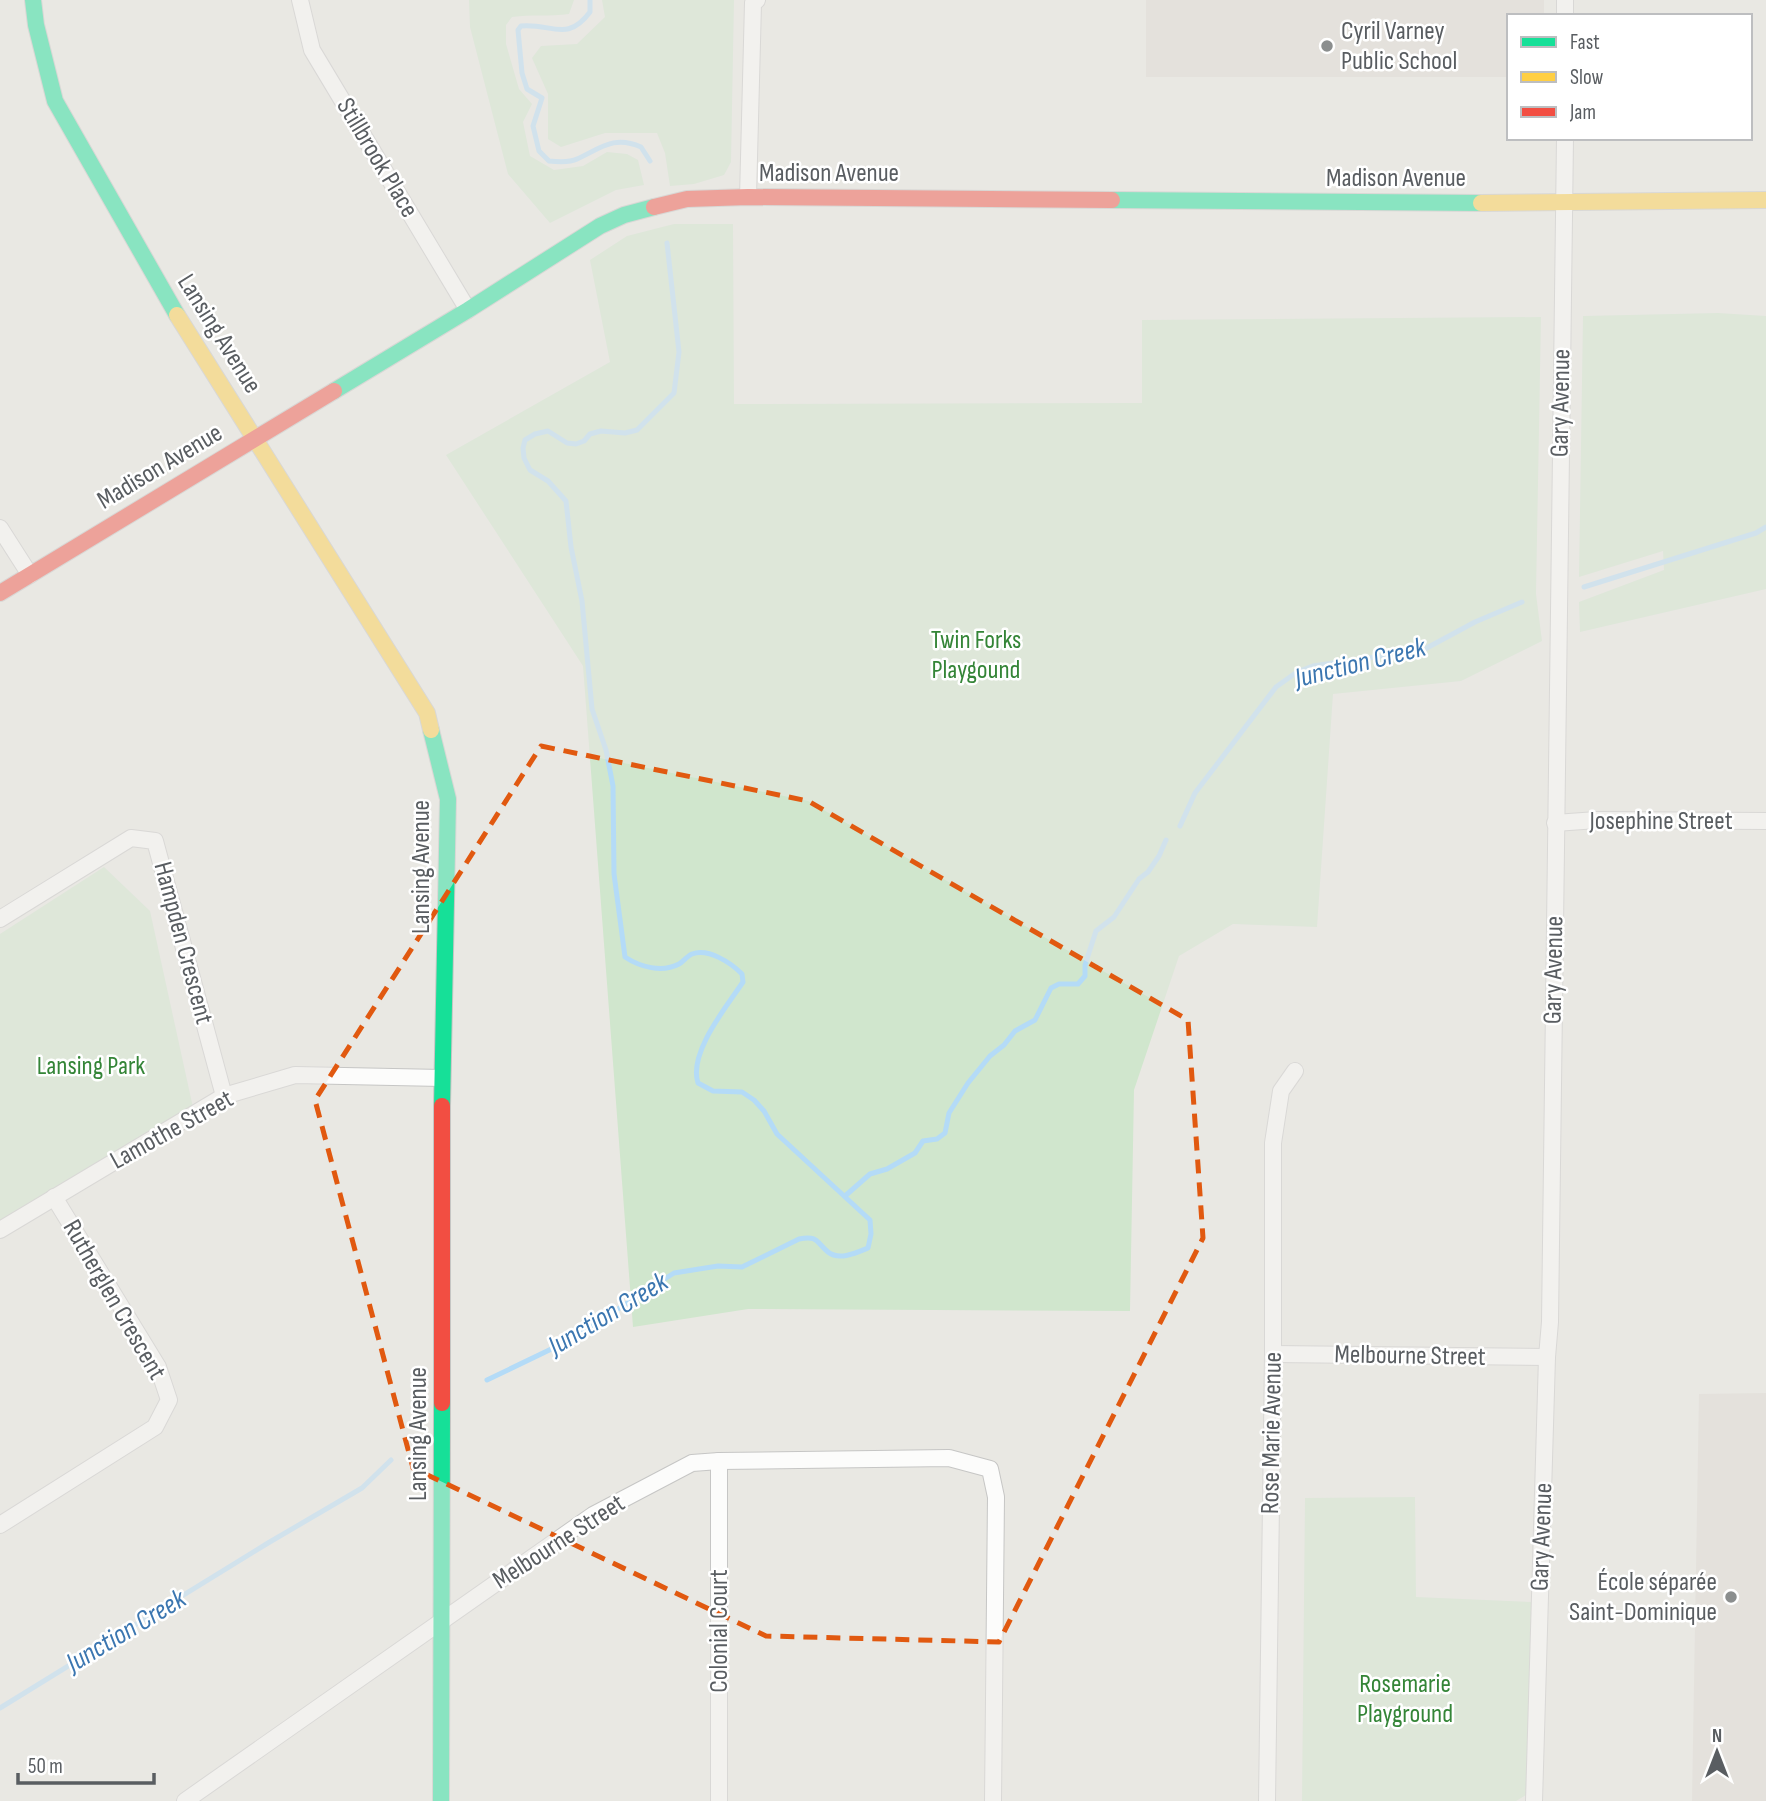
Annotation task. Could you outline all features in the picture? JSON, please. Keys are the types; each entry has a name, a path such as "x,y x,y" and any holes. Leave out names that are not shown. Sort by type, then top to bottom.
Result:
{"street":[{"name":"Lansing Avenue","path":"33,0 36,25 55,102 189,337 426,713 448,799 442,1078 441,1801"},
{"name":"Stillbrook Place","path":"300,0 312,50 468,310"},
{"path":"748,197 753,3 757,0"},
{"name":"Gary Avenue","path":"1534,1801 1549,1322 1565,140"},
{"name":"Madison Avenue","path":"0,593 468,310 600,226 624,215 687,199 748,197 1564,204 1766,200"},
{"path":"0,528 30,575"},
{"name":"Josephine Street","path":"1555,823 1597,820 1766,821"},
{"name":"Hampden Crescent","path":"0,919 131,838 155,841 224,1096"},
{"name":"Rose Marie Avenue","path":"1267,1801 1273,1143 1281,1091 1295,1071"},
{"name":"Lamothe Street","path":"0,1230 224,1096 295,1075 442,1078"},
{"name":"Rutherglen Crescent","path":"0,1525 155,1427 169,1400 158,1367 54,1197"},
{"name":"Melbourne Street","path":"1273,1354 1547,1357"},
{"name":"Melbourne Street","path":"185,1801 593,1516 692,1463 950,1458 990,1469 996,1497 993,1801"},
{"name":"Colonial Court","path":"719,1461 719,1801"}],"highlighted area":[{"path":"541,746 808,801 1188,1020 1203,1238 999,1642 766,1636 413,1468 315,1100"}],"shaded area":[{"name":"Cyril Varney Public School","path":"1146,0 1544,0 1544,14 1507,14 1507,77 1146,77"},
{"name":"École séparée Saint-Dominique","path":"1766,1393 1766,1801 1692,1801 1699,1394"}],"green space":[{"path":"469,0 574,0 569,14 512,17 506,25 506,44 519,89 532,104 523,122 530,156 554,170 583,166 607,152 627,154 638,160 644,185 616,190 550,223 508,174 470,27"},
{"path":"602,0 734,0 731,162 724,175 694,184 670,186 665,153 657,133 605,133 561,147 548,139 548,94 532,58 541,46 577,44 605,17"},
{"name":"Twin Forks Playgound","path":"674,224 733,224 734,404 1142,403 1142,320 1541,317 1536,594 1542,641 1461,681 1333,694 1317,927 1233,924 1179,956 1134,1090 1130,1311 748,1309 633,1327 583,666 446,455 610,362 590,260 627,236"},
{"path":"1718,313 1766,316 1766,589 1580,632 1579,602 1664,570 1663,551 1579,577 1583,316"},
{"name":"Lansing Park","path":"104,867 150,911 194,1112 0,1230 0,934"},
{"name":"Rosemarie Playground","path":"1415,1497 1416,1597 1532,1602 1529,1787 1526,1795 1516,1801 1302,1801 1305,1498"}],"waterway":[{"path":"590,0 590,12 574,27 558,30 521,26 518,30 522,73 527,89 542,98 533,126 539,151 549,161 567,162 608,144 623,142 641,147 650,161"},
{"path":"487,1380 568,1341 674,1273 718,1266 742,1267 805,1238 816,1240 832,1255 848,1255 868,1248 871,1234 870,1220 777,1134 764,1111 754,1100 742,1092 713,1091 698,1083 696,1071 704,1044 743,982 742,974 726,961 705,953 692,954 679,964 666,968 644,966 625,957 614,874 613,786 606,750 592,709 582,601 571,547 566,501 548,481 530,470 523,448 525,440 548,431 567,443 576,444 584,441 590,434 601,431 625,433 637,430 674,393 679,352 667,243"},
{"name":"Junction Creek","path":"1584,587 1756,533 1766,527"},
{"name":"Junction Creek","path":"1180,826 1195,793 1276,687 1297,672 1313,666 1423,650 1475,622 1522,602"},
{"name":"Junction Creek","path":"845,1196 870,1174 887,1169 915,1153 923,1141 937,1139 945,1133 949,1113 990,1056 1004,1045 1015,1031 1035,1020 1051,988 1059,984 1078,984 1085,976 1085,965 1096,931 1114,917 1139,879 1148,872 1159,856 1166,840"},
{"name":"Junction Creek","path":"0,1708 362,1488 391,1460"}],"traffic: fast":[{"path":"33,0 36,25 55,101 177,315"},
{"path":"1112,200 1481,203"},
{"path":"334,391 600,226 624,215 654,207"},
{"path":"431,730 448,799 442,1106"},
{"path":"441,1801 442,1403"}],"traffic: slow":[{"path":"1481,203 1766,200"},
{"path":"177,315 427,713 431,730"}],"traffic: jam":[{"path":"654,207 687,199 748,197 1112,200"},
{"path":"0,593 334,391"},
{"path":"442,1106 442,1403"}],"place":[{"name":"Cyril Varney Public School","path":"1327,46"},
{"name":"École séparée Saint-Dominique","path":"1731,1597"}]}
